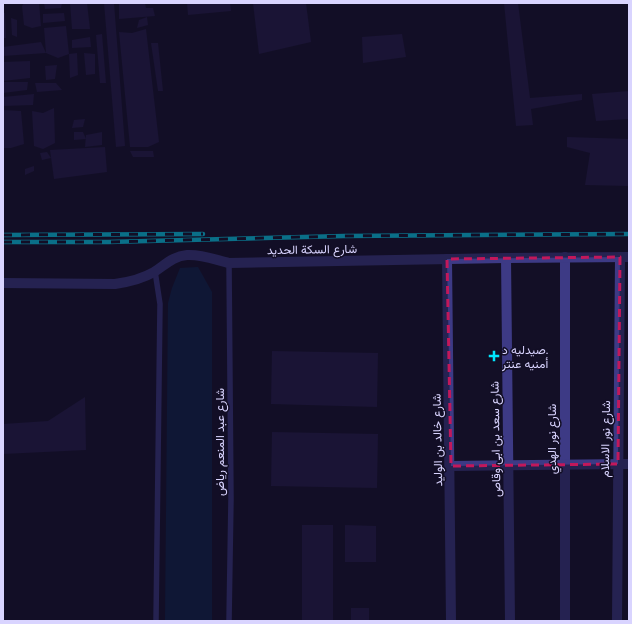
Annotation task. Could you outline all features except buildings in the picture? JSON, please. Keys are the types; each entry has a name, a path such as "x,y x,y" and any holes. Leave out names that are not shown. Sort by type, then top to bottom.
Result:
{"street":[{"name":"شارع السكة الحديد","path":"3,283 115,284 129,282 143,278 171,260 185,255 195,254 229,263 624,257"},
{"name":"شارع نور الهدي","path":"564,257 564,621"},
{"name":"شارع نور الاسلام","path":"617,621 618,464 624,257"},
{"name":"شارع سعد بن ابى وقاص","path":"506,258 510,621"},
{"name":"شارع خالد بن الوليد","path":"447,259 451,621"},
{"path":"450,466 629,464"}],"lane":[{"name":"شارع عبد المنعم رياض","path":"229,263 231,499 229,621"},
{"path":"155,271 160,304 156,621"}],"highlighted area":[{"path":"620,257 618,464 451,466 447,259"}],"water":[{"path":"198,267 212,292 212,621 165,621 168,303 180,268"}],"railway":[{"path":"3,235 203,234"},
{"path":"3,242 108,242 344,236 629,234"}],"place":[{"name":"صيدليه د. أمنيه عنتر","path":"494,356"}]}
